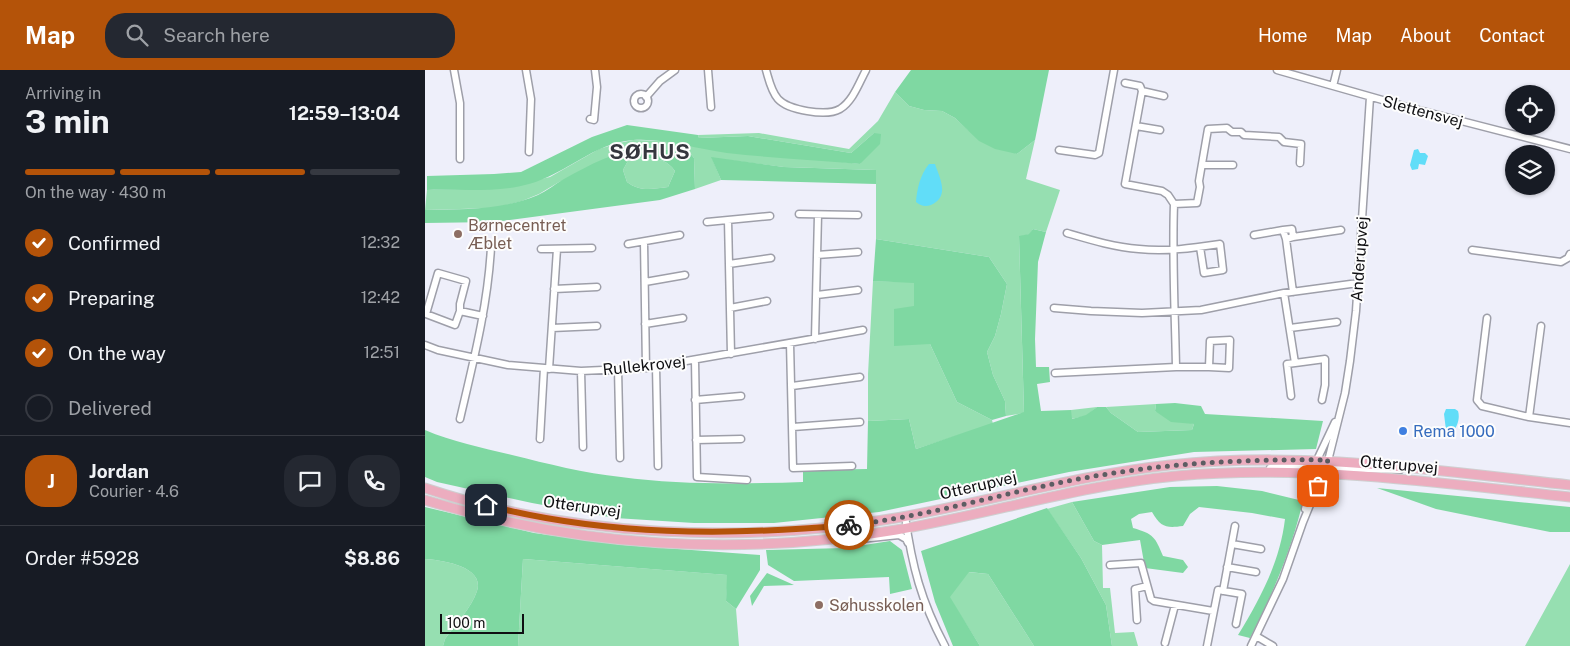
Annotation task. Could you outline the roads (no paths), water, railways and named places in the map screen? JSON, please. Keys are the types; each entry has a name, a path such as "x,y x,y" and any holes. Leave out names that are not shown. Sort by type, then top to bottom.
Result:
{"main road":[{"name":"Otterupvej","path":"425,488 504,509 578,522 652,530 749,532 796,530 853,524 905,516 1123,471 1173,464 1223,461 1321,467 1420,469 1570,485"},
{"name":"Otterupvej","path":"425,500 502,521 597,538 652,543 749,544 855,536 907,528 1080,490 1173,476 1321,467 1391,478 1570,497"}],"street":[{"path":"454,70 460,103 460,159"},
{"path":"526,70 531,98 529,152"},
{"path":"590,119 595,120 597,100 595,70"},
{"path":"646,97 660,80 675,70"},
{"path":"708,70 711,107"},
{"path":"766,70 773,92 782,103 790,107 823,113 833,112 849,101 866,70"},
{"path":"1059,150 1095,155 1099,153 1113,70"},
{"name":"Slettensvej","path":"1277,70 1370,97 1570,149"},
{"path":"1333,86 1337,70"},
{"path":"1125,83 1140,86 1142,91 1125,184 1162,191 1168,195 1173,204 1172,250 1175,367"},
{"path":"1142,91 1163,96"},
{"name":"Anderupvej","path":"1251,646 1283,579 1345,393 1358,283 1370,97"},
{"path":"1136,126 1159,130"},
{"path":"1173,204 1197,202 1208,130 1227,128 1232,132 1241,132 1243,135 1279,137 1284,142 1301,144 1300,163"},
{"path":"1203,165 1233,165"},
{"path":"799,214 859,215"},
{"path":"815,339 818,215"},
{"path":"707,222 770,216"},
{"path":"729,220 731,354"},
{"path":"1254,235 1291,228 1293,292"},
{"path":"1290,238 1341,230"},
{"path":"1067,233 1107,244 1131,248 1172,250 1220,244 1223,270 1204,273 1200,247"},
{"path":"628,244 680,235"},
{"path":"644,242 646,368"},
{"path":"460,419 483,316 490,270 491,247"},
{"path":"541,249 592,248"},
{"path":"541,439 546,369 552,328 557,249"},
{"path":"1472,250 1561,262 1570,254"},
{"path":"817,254 858,252"},
{"path":"729,264 771,258"},
{"path":"438,273 466,282 460,304 461,310 455,325 425,314 438,273"},
{"path":"645,282 685,276"},
{"path":"1054,308 1091,312 1175,312 1225,306 1284,293 1358,283"},
{"path":"555,289 597,287"},
{"path":"817,295 858,290"},
{"path":"1284,293 1295,363"},
{"path":"730,308 767,301"},
{"path":"461,310 483,316"},
{"path":"645,324 683,318"},
{"path":"1487,318 1477,400 1482,406 1529,417 1570,423"},
{"path":"1290,328 1337,322"},
{"path":"552,328 597,326"},
{"path":"1529,417 1541,326"},
{"name":"Rullekrovej","path":"425,345 508,366 581,371 646,368 863,330"},
{"path":"1055,372 1175,367 1229,368 1230,340 1210,341 1209,367"},
{"path":"790,343 793,468 852,466"},
{"path":"695,360 697,477 747,480"},
{"path":"1291,396 1287,364 1325,360 1325,385 1322,400"},
{"path":"656,366 658,466"},
{"path":"618,369 620,458"},
{"path":"581,371 583,447"},
{"path":"792,386 860,377"},
{"path":"695,400 741,396"},
{"name":"Anderupvej","path":"1321,467 1333,424 1337,420"},
{"path":"793,426 860,422"},
{"path":"696,440 741,439"},
{"path":"905,516 920,592 931,620 945,646"},
{"path":"1223,591 1235,526"},
{"path":"816,539 850,541 899,535 905,539 910,549"},
{"path":"1232,544 1261,549"},
{"path":"1110,564 1141,563 1151,599 1154,601 1213,611"},
{"path":"1227,567 1256,572"},
{"path":"1137,620 1135,589 1147,586"},
{"path":"1207,646 1218,590 1242,594 1236,624"},
{"path":"1165,643 1175,605"},
{"path":"1256,636 1273,646"}],"water":[{"path":"1418,149 1420,153 1425,153 1428,156 1425,165 1419,164 1418,169 1412,170 1410,165 1414,150"},
{"path":"929,164 935,164 941,181 942,192 937,201 925,206 916,202 919,182"},
{"path":"1446,409 1458,411 1458,421 1453,431 1446,430 1444,414"}],"place":[{"name":"Børnecentret Æblet","path":"458,234"},
{"name":"Rema 1000","path":"1403,431"},
{"name":"Søhusskolen","path":"819,605"}],"district":[{"name":"SØHUS","path":"650,152"}]}
